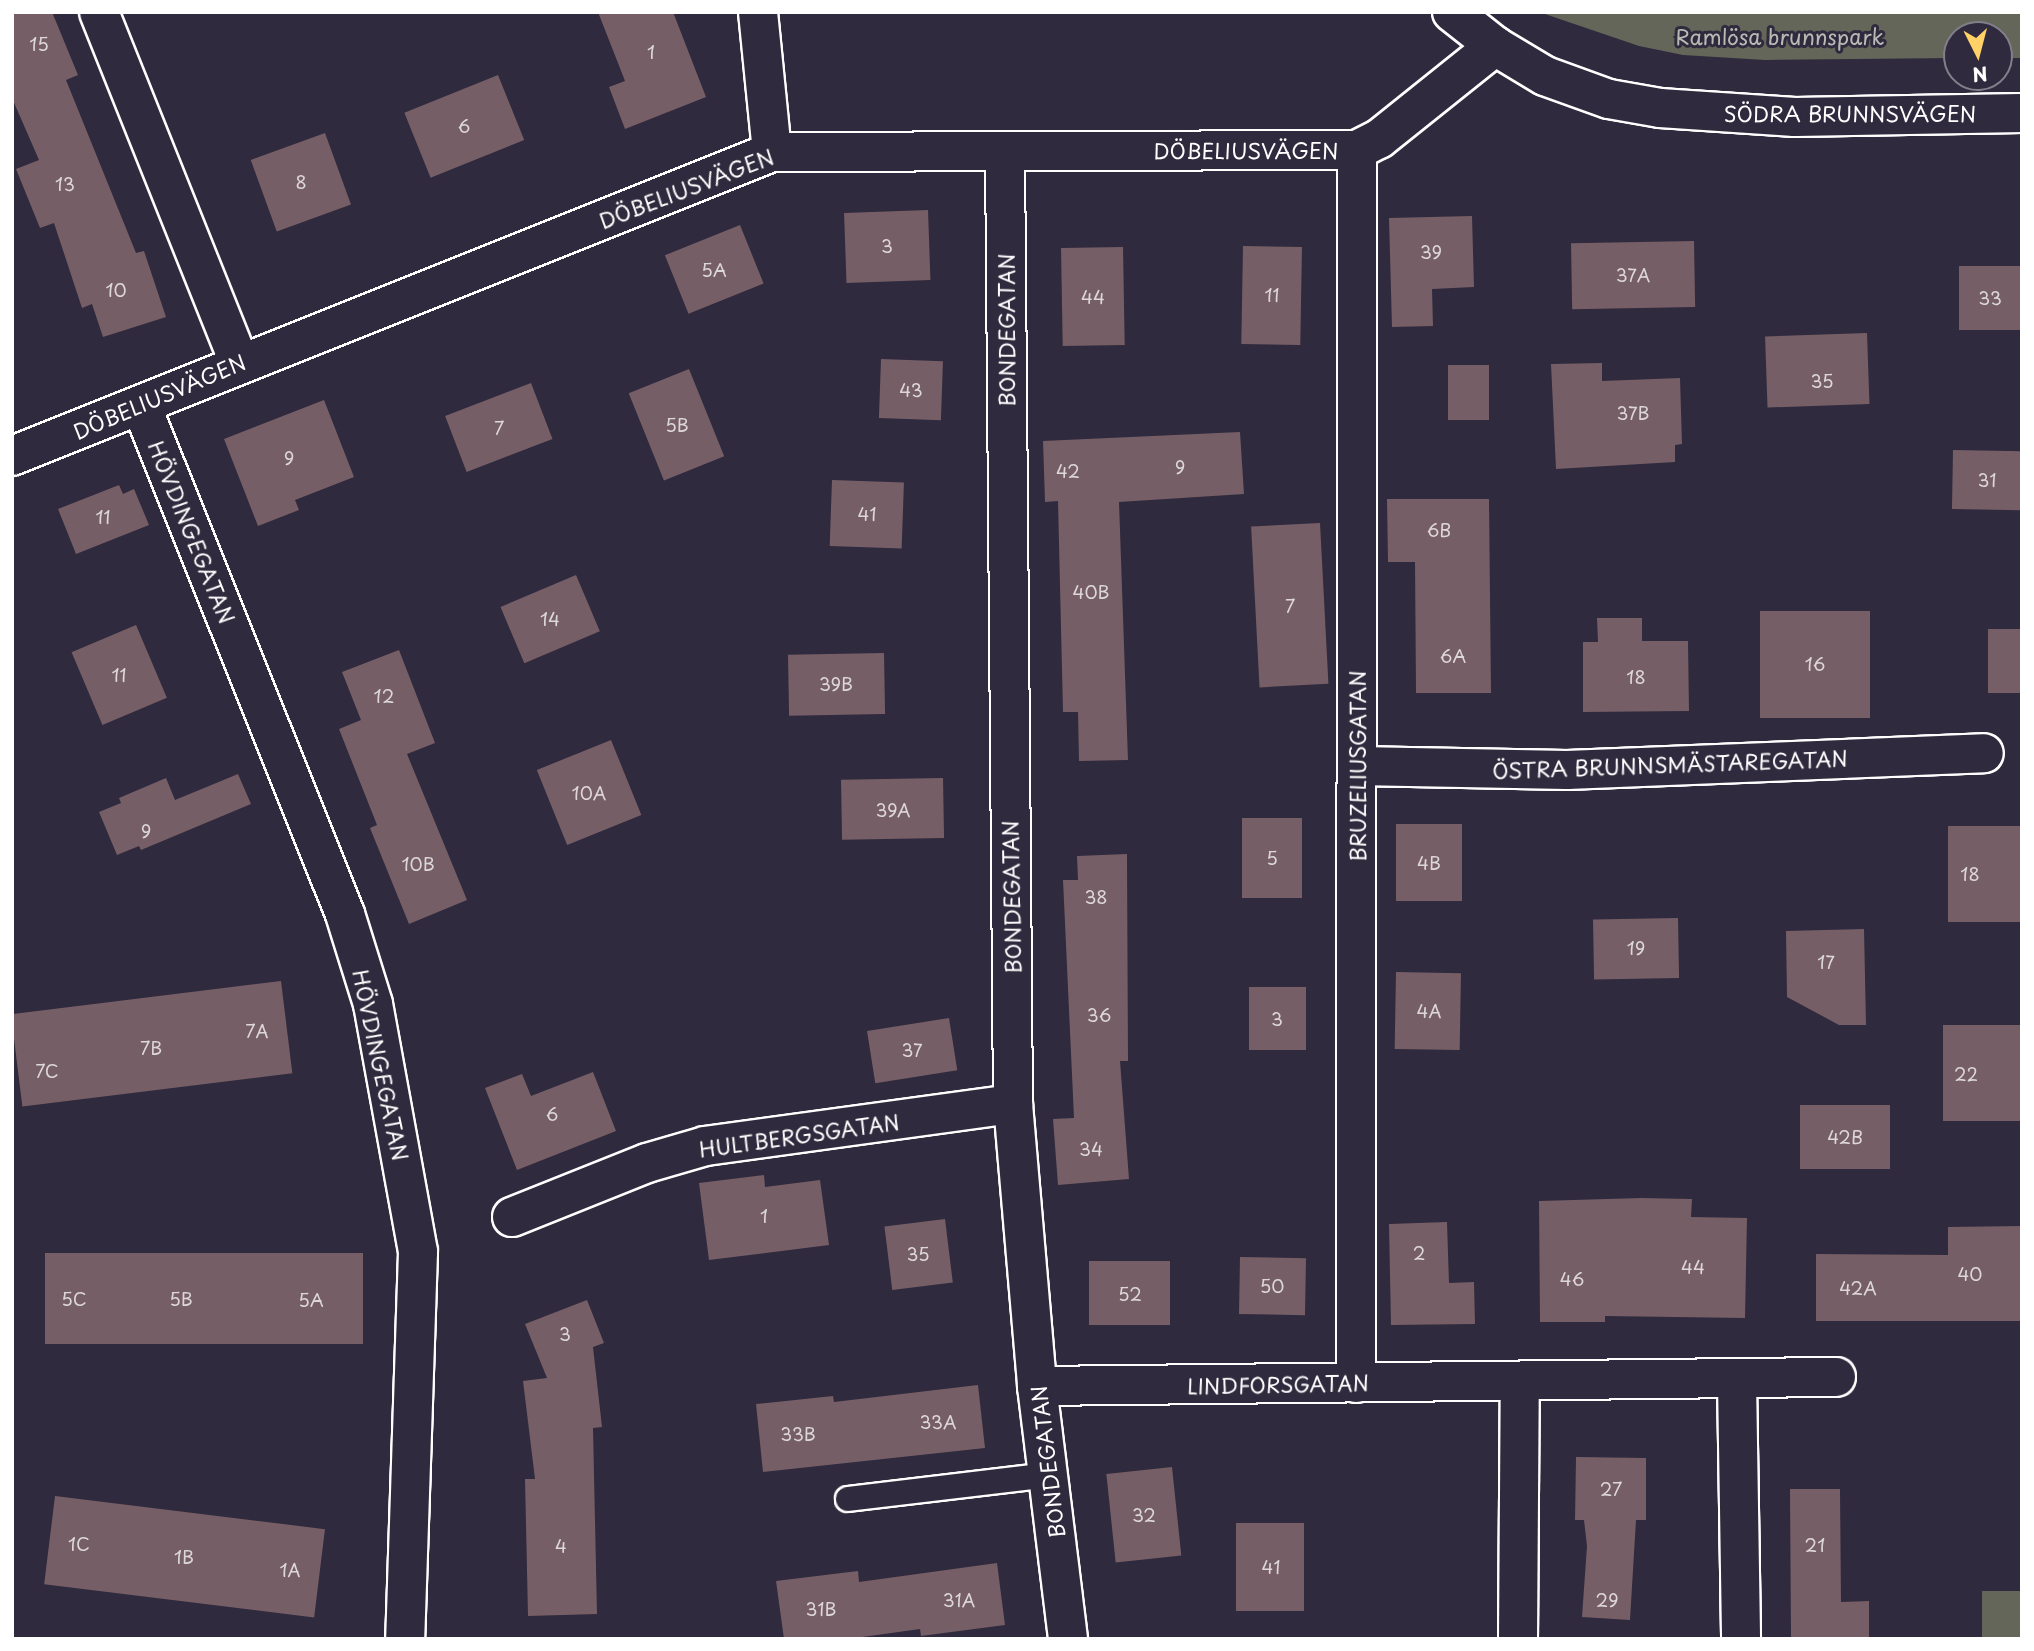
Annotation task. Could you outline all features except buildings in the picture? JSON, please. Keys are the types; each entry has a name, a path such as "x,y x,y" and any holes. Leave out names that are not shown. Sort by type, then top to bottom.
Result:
{"street":[{"path":"99,12 239,362"},
{"path":"758,12 772,152"},
{"name":"SÖDRA BRUNNSVÄGEN","path":"1452,12 1494,46 1545,76 1609,99 1660,108 1795,117 2022,113"},
{"name":"DÖBELIUSVÄGEN","path":"12,456 141,405 239,362 772,152 1357,150 1379,139 1494,46"},
{"name":"BRUZELIUSGATAN","path":"1356,1383 1357,150"},
{"name":"BONDEGATAN","path":"1005,151 1013,1104 1037,1386 1068,1639"},
{"name":"HÖVDINGEGATAN","path":"141,405 345,914 373,1004 418,1252 405,1639"},
{"name":"ÖSTRA BRUNNSMÄSTAREGATAN","path":"1357,766 1567,771 1984,753"},
{"name":"HULTBERGSGATAN","path":"512,1217 647,1163 705,1146 1013,1104"},
{"name":"LINDFORSGATAN","path":"1037,1386 1836,1377"},
{"path":"1737,1380 1741,1639"},
{"path":"1518,1639 1520,1382"}],"lane":[{"path":"848,1499 1048,1475"}],"green space":[{"name":"Ramlösa brunnspark","path":"1539,12 2022,12 2022,58 2013,58 2013,21 1943,21 1943,58 1765,60 1683,55 1639,46"},
{"path":"1982,1591 2022,1591 2022,1639 1982,1639"}]}
